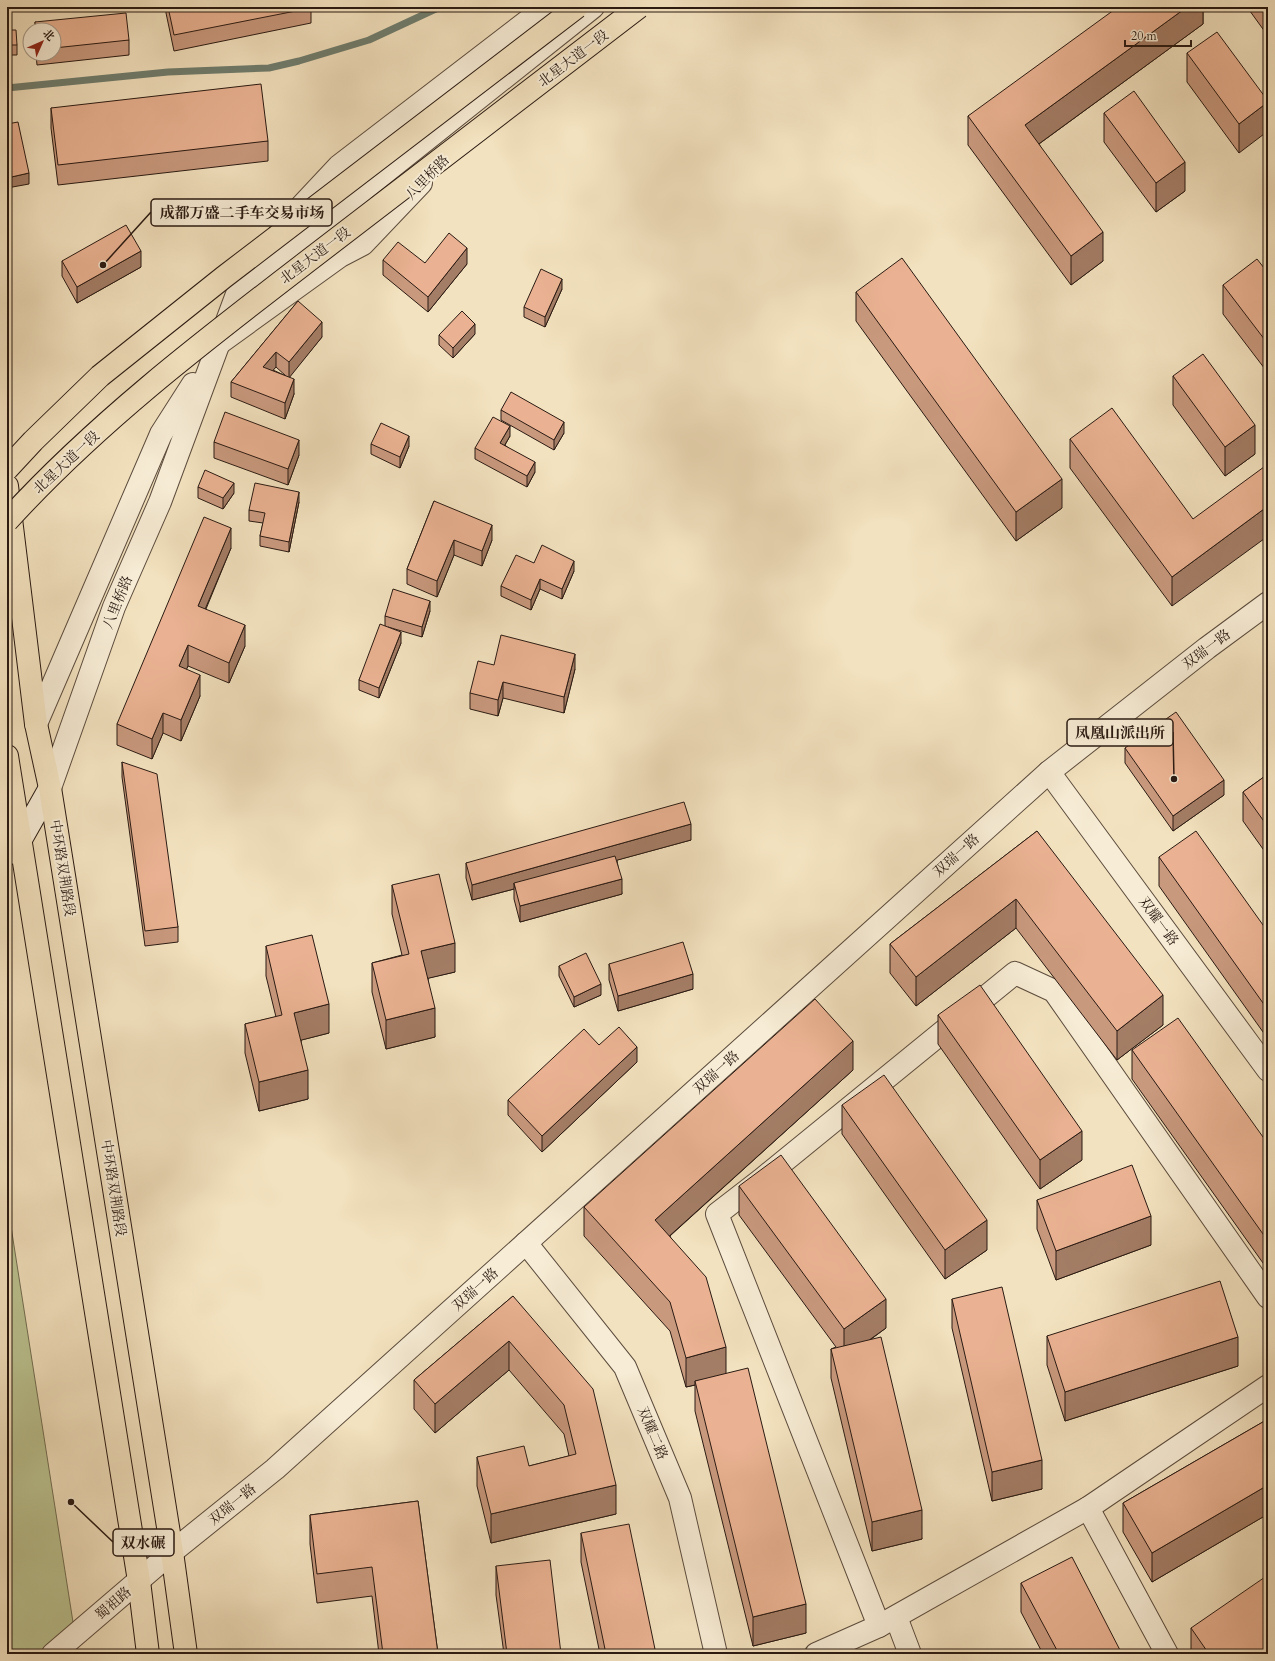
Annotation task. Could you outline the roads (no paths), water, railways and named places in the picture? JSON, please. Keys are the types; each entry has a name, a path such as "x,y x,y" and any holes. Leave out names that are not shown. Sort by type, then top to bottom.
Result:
{"main road":[{"path":"7,469 33,441 100,376 224,277 577,7"},
{"name":"北星大道一段","path":"7,521 34,492 113,417 224,326 639,7"},
{"name":"中环路双荆路段","path":"7,486 36,724 50,788 172,1552 186,1654"},
{"path":"7,756 14,847 139,1581 148,1654"}],"street":[{"name":"八里桥路","path":"14,847 50,788 114,607 160,502 240,286 295,213 339,166 546,7"},
{"name":"八里桥路","path":"36,724 161,434 251,289 282,258 363,190 593,7"},
{"name":"八里桥路","path":"218,344 340,256 363,244 390,214 489,113 634,7"},
{"name":"双瑞一路","path":"172,1552 275,1469 1049,772 1268,602"},
{"name":"双耀一路","path":"1049,772 1268,1070"},
{"path":"910,1654 888,1621 717,1214 761,1180 1015,973 1054,991 1268,1297"},
{"name":"双耀二路","path":"526,1243 625,1367 680,1498 716,1654"},
{"path":"816,1654 888,1621 1088,1508 1268,1386"},
{"path":"1088,1508 1167,1654"},
{"name":"蜀祖路","path":"53,1654 172,1552"}],"waterway":[{"path":"7,88 168,72 269,68 299,61 369,40 440,7"}],"place":[{"name":"成都万盛二手车交易市场","path":"103,265"},
{"name":"凤凰山派出所","path":"1174,779"},
{"name":"双水碾","path":"71,1502"}]}
